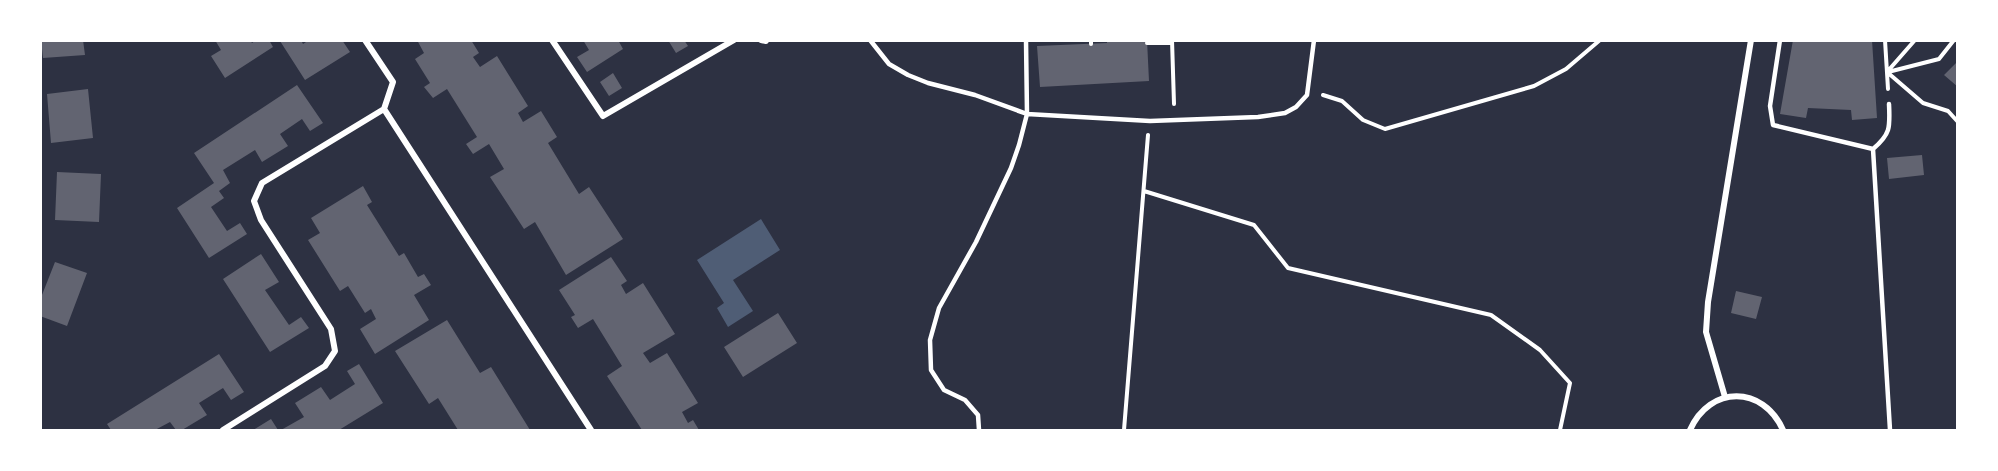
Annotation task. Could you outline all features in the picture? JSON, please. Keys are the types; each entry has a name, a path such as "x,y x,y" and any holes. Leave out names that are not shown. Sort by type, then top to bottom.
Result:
{"street":[{"path":"222,430 325,366 335,351 331,329 261,220 254,201 262,183 384,109 393,82 365,40"},
{"path":"552,40 603,116 734,40"},
{"path":"1725,397 1706,332 1708,302 1751,40"},
{"path":"384,109 591,430"},
{"path":"1690,430 1698,415 1710,404 1725,397 1740,396 1755,399 1768,407 1778,418 1783,430"}],"lane":[{"path":"870,40 889,63 908,75 1028,114 1150,121 1258,117 1285,113 1296,107 1306,95 1314,40"},
{"path":"980,430 978,414 965,400 944,390 931,370 930,340 939,308 976,242 1011,168 1028,114 1026,40"},
{"path":"1780,40 1770,106 1773,125 1873,149"},
{"path":"1873,149 1886,138 1890,126 1889,104"},
{"path":"1873,149 1890,430"}],"path":[{"path":"1306,95 1322,95 1341,101 1363,120 1384,129 1534,87 1566,69 1600,40"},
{"path":"1885,40 1887,72 1923,103 1948,111 1958,122"},
{"path":"1887,72 1915,40"},
{"path":"1887,72 1939,59 1954,40"},
{"path":"1148,43 1172,42 1175,120"},
{"path":"1124,430 1150,121"},
{"path":"1144,191 1254,225 1288,268 1491,315 1540,350 1570,383 1560,430"}],"water":[{"path":"761,219 780,250 733,280 753,311 728,327 717,308 724,303 697,260"}],"building":[{"path":"41,40 83,40 85,55 43,58"},
{"path":"215,40 250,40 252,43 256,40 269,40 273,47 225,78 211,56 221,50"},
{"path":"281,40 301,40 303,44 309,40 342,40 350,52 305,80"},
{"path":"417,40 471,40 479,53 473,57 480,67 497,56 528,106 518,113 523,122 541,111 557,137 548,143 579,194 589,187 623,239 566,275 535,222 524,229 490,177 504,169 489,144 473,154 466,144 477,137 447,89 433,98 424,87 430,83 415,59 424,53"},
{"path":"583,40 618,40 623,49 587,72 577,57 589,50"},
{"path":"668,40 684,40 688,46 676,53"},
{"path":"1107,40 1147,40 1149,81 1040,87 1037,46 1107,43"},
{"path":"1793,40 1872,40 1877,118 1852,120 1851,110 1808,108 1806,118 1780,114"},
{"path":"1958,61 1958,87 1944,75"},
{"path":"613,73 622,88 609,96 600,82"},
{"path":"297,85 323,123 310,131 302,119 280,134 288,146 262,162 255,150 223,170 230,183 219,191 224,198 211,207 227,231 240,223 247,234 209,258 177,208 214,183 194,153"},
{"path":"88,89 93,138 51,143 47,94"},
{"path":"1922,155 1924,175 1889,179 1887,158"},
{"path":"57,172 101,174 99,222 55,220"},
{"path":"363,186 372,202 367,205 399,256 404,253 418,277 424,274 431,285 414,295 429,320 375,354 360,329 376,319 371,309 365,313 348,286 340,291 308,240 320,233 311,218"},
{"path":"261,254 279,282 265,290 289,325 301,317 309,328 270,352 223,279"},
{"path":"611,257 627,281 621,285 626,294 643,283 675,334 643,353 650,363 667,353 698,403 682,412 688,423 693,420 699,430 642,430 607,376 622,366 593,319 578,328 571,317 575,315 559,290"},
{"path":"55,262 87,273 67,326 40,316 40,300"},
{"path":"1736,291 1762,297 1756,319 1731,313"},
{"path":"778,313 797,343 743,377 724,347"},
{"path":"447,320 480,373 491,367 530,430 458,430 438,398 429,404 395,351"},
{"path":"219,354 244,392 231,400 223,388 199,403 207,415 182,430 176,430 170,422 155,430 111,430 107,424"},
{"path":"359,364 383,403 339,430 281,430 304,417 295,403 321,387 330,400 355,384 347,371"},
{"path":"271,419 278,430 253,430"}]}
